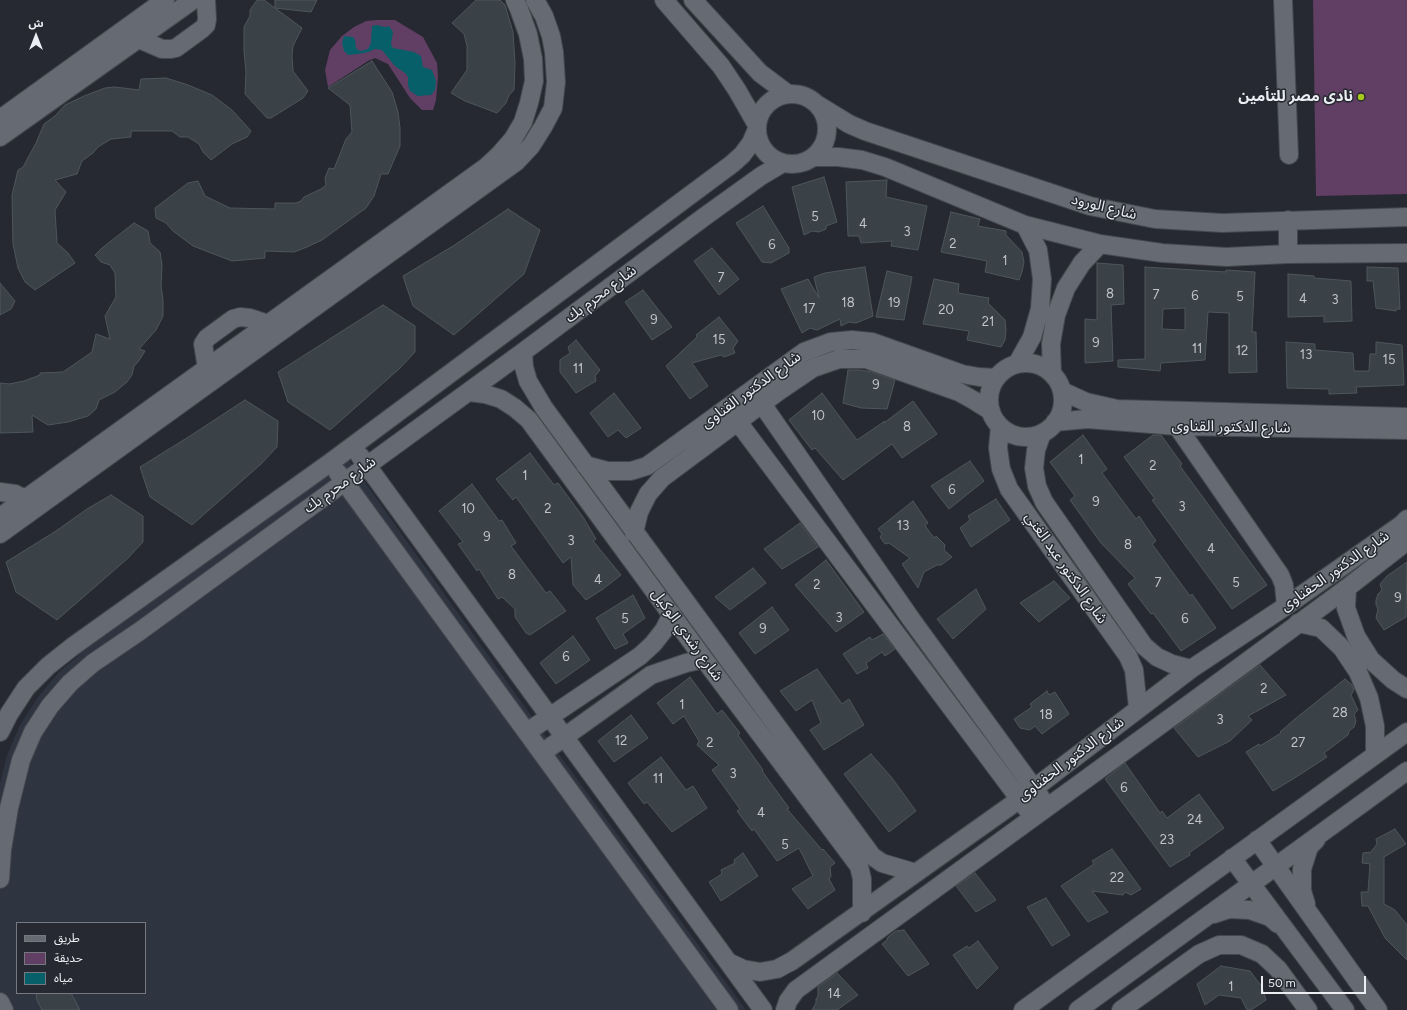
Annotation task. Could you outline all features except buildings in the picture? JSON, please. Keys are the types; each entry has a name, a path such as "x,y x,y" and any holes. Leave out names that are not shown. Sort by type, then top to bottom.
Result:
{"street":[{"path":"0,119 165,0"},
{"path":"0,137 193,0"},
{"path":"138,39 162,49 176,48 202,30 206,25 206,0"},
{"path":"0,517 268,324 500,154 513,139 523,122 534,81 533,60 528,34 520,9 515,0"},
{"path":"0,534 516,162 531,146 543,128 553,108 556,82 554,52 551,36 544,16 535,0"},
{"path":"664,0 721,66 737,90 757,127 760,144 764,151 783,164 800,164 815,157 838,157 862,160 885,166 1025,225 1100,244 1162,253 1226,257 1288,254 1407,254"},
{"path":"693,0 760,73 788,94"},
{"path":"1283,0 1289,155"},
{"path":"534,81 545,83 556,82"},
{"path":"757,127 762,110 767,104 777,97 788,94 804,96 818,104 823,111 828,127 825,144 815,157"},
{"path":"529,103 542,102 553,108"},
{"name":"شارع الورود","path":"818,104 848,124 865,131 1090,206 1155,219 1222,223 1407,217"},
{"name":"شارع محرم بك","path":"0,732 9,714 26,688 48,666 72,646 353,446 732,164 742,155 751,143 757,127"},
{"name":"شارع محرم بك","path":"0,879 2,850 8,808 21,760 33,732 55,700 70,682 93,663 140,631 469,392 704,217 761,176 783,164"},
{"path":"1288,220 1288,254"},
{"path":"1017,364 1032,337 1040,309 1042,279 1038,250 1025,225"},
{"path":"1052,374 1052,344 1056,315 1066,288 1082,263 1100,244"},
{"path":"207,368 203,344 207,338 233,319 240,317 250,318 268,324"},
{"name":"شارع الدكتور القناوى","path":"585,465 607,471 631,471 647,466 804,352 831,342 852,340 872,342 962,374 996,378"},
{"name":"شارع رشدي الوكيل","path":"523,352 524,367 528,381 544,408 634,533 872,856 882,863 916,873"},
{"name":"شارع الدكتور القناوى","path":"634,533 639,512 648,494 662,478 779,391 813,368 839,360 866,359 959,392 976,401 996,419"},
{"path":"1030,363 1042,366 1052,374 1057,380 1062,391 1063,403 1060,414 1048,427 1031,436 1020,436 1009,433 996,419 989,400 991,388 996,378 1005,369 1017,364 1030,363"},
{"path":"768,377 779,391"},
{"name":"شارع الدكتور القناوى","path":"1062,391 1086,402 1117,409 1407,417"},
{"name":"شارع رشدي الوكيل","path":"469,392 485,394 501,399 516,408 529,420 704,659 859,866 862,879 862,913"},
{"path":"762,404 911,619 1047,806"},
{"path":"529,420 544,408"},
{"name":"شارع الدكتور عبد الغني","path":"996,419 1001,469 1009,489 1128,656 1134,670 1138,708"},
{"name":"شارع الدكتور القناوى","path":"1048,427 1087,419 1177,426 1407,430"},
{"path":"738,422 1033,817"},
{"path":"1177,426 1280,576 1284,586 1286,606"},
{"name":"شارع الدكتور عبد الغني","path":"1048,427 1036,450 1034,468 1037,486 1044,502 1144,646 1157,657 1172,664 1191,669"},
{"path":"353,446 763,1010"},
{"path":"331,462 344,482 729,1010"},
{"path":"0,492 15,494 25,499"},
{"name":"شارع الدكتور الحفناوى","path":"728,962 743,969 760,972 777,969 792,961 862,913 1020,799 1191,669 1286,606 1401,525 1407,519"},
{"name":"شارع الدكتور الحفناوى","path":"785,1010 788,1001 796,990 1192,702 1347,588 1407,541"},
{"path":"1347,588 1346,608 1356,636 1371,660 1393,680 1407,689"},
{"path":"527,732 640,656 653,644 664,630 672,614"},
{"path":"1298,623 1321,628 1342,648 1358,672 1369,698 1375,726 1375,755"},
{"path":"542,753 651,675 680,664 704,659"},
{"path":"1176,680 1192,702"},
{"path":"1023,1010 1407,732"},
{"path":"1078,1010 1407,771"},
{"path":"1309,913 1302,891 1302,869 1309,847 1324,831"},
{"path":"1257,840 1378,1010"},
{"path":"1232,858 1345,1010"},
{"path":"1209,915 1229,909 1250,910 1270,917 1286,930"},
{"path":"1121,1010 1199,954 1219,945 1241,945 1262,954 1278,969 1308,1010"},
{"path":"792,961 808,981"},
{"path":"0,1002 4,1010"}],"shaded area":[{"path":"349,460 547,738 746,1010 0,1010 0,783 7,755 20,725 38,697 59,672 84,651"}],"green space":[{"name":"نادى مصر للتأمين","path":"1313,0 1407,0 1407,194 1316,196"},
{"path":"395,20 423,37 437,63 438,77 436,100 433,110 422,110 410,98 388,64 375,58 328,87 325,70 330,50 342,36 354,27 366,21"}],"water":[{"path":"376,25 385,27 389,26 393,32 391,44 393,48 414,52 421,56 423,67 432,70 436,81 435,90 431,95 418,96 410,91 408,77 395,66 382,50 375,49 368,52 348,55 344,51 342,43 344,36 353,37 358,50 361,51 368,49 371,43 372,26"}],"place":[{"name":"نادى مصر للتأمين","path":"1361,97"}]}
